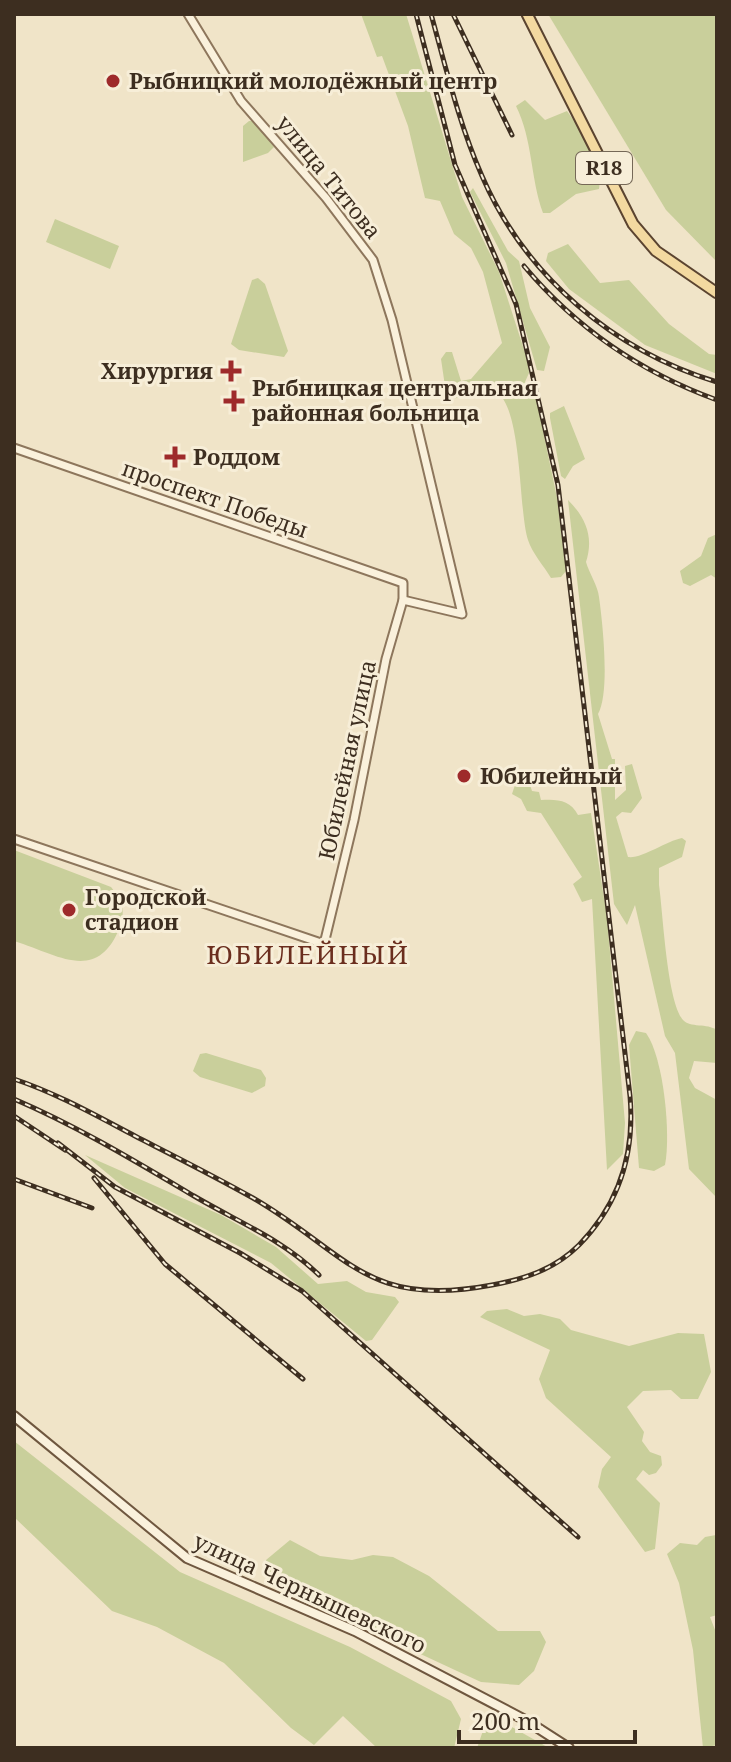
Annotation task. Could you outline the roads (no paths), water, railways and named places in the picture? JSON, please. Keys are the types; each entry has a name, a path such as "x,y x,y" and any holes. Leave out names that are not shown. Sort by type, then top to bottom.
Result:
{"main road":[{"name":"R18","path":"527,14 633,224 656,251 717,293"},
{"name":"улица Чернышевского","path":"14,1416 187,1558 355,1631 527,1721 569,1748"}],"street":[{"name":"улица Титова","path":"188,14 241,101 326,198 373,260 392,320 462,614 403,600"},
{"name":"проспект Победы","path":"14,448 403,583"},
{"name":"Юбилейная улица","path":"14,839 324,944 354,820 386,659 403,600 403,583"}],"railway":[{"path":"14,1079 75,1105 253,1198 361,1271 386,1283 415,1289 449,1290 492,1285 550,1267 570,1253 593,1229 622,1176 630,1137 630,1096 558,485 516,304 455,165 416,14"},
{"path":"431,14 466,136 500,212 522,246 548,277 609,330 643,351 717,382"},
{"path":"453,14 512,135"},
{"path":"524,266 566,310 612,346 662,376 717,400"},
{"path":"14,1099 83,1132 259,1232 290,1251 319,1275"},
{"path":"14,1116 65,1150"},
{"path":"58,1143 115,1187 240,1253 302,1291 578,1537"},
{"path":"94,1178 165,1264 303,1379"},
{"path":"14,1179 92,1208"}],"place":[{"name":"Рыбницкий молодёжный центр","path":"113,81"},
{"name":"Хирургия","path":"231,371"},
{"name":"Рыбницкая центральная районная больница","path":"234,401"},
{"name":"Роддом","path":"175,457"},
{"name":"Юбилейный","path":"464,776"},
{"name":"Городской стадион","path":"69,910"}],"district":[{"name":"ЮБИЛЕЙНЫЙ","path":"308,955"}]}
